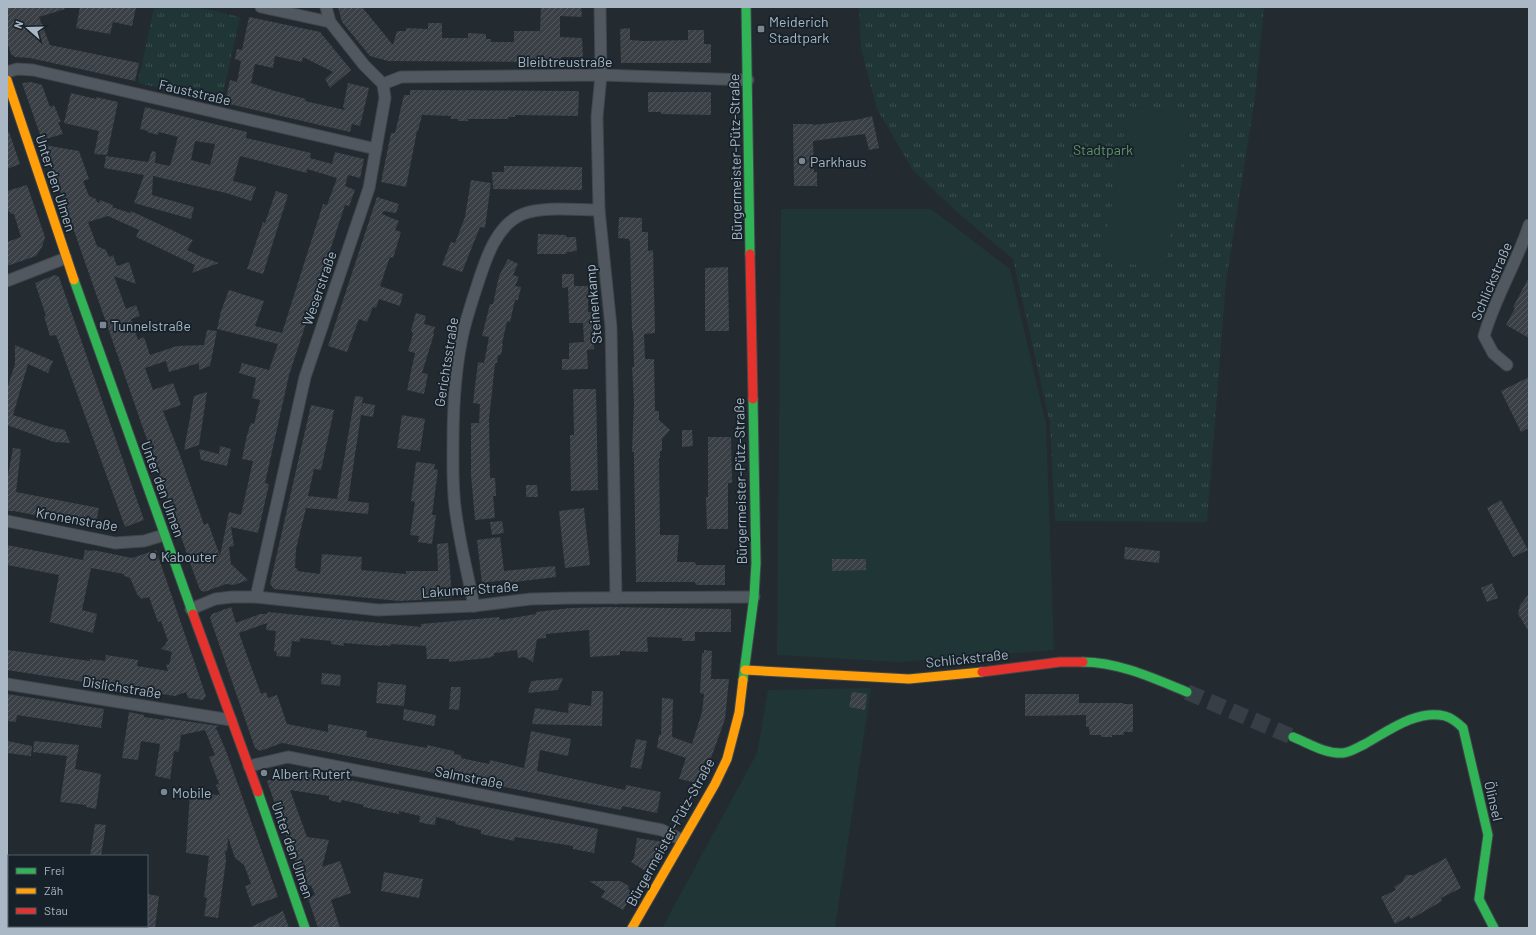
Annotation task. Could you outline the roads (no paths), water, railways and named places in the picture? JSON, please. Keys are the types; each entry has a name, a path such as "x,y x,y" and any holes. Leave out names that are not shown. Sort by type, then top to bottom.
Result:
{"street":[{"path":"261,7 330,22"},
{"path":"326,7 330,22 364,65 383,84"},
{"name":"Steinenkamp","path":"600,7 601,75 597,117 599,210 611,327 616,598"},
{"name":"Bürgermeister-Pütz-Straße","path":"632,928 728,759 738,719 745,670 754,597 756,563 746,7"},
{"name":"Fauststraße","path":"7,72 17,69 33,70 376,149"},
{"name":"Bleibtreustraße","path":"383,84 401,77 601,75 748,80"},
{"name":"Unter den Ulmen","path":"7,80 66,258 164,535 249,766 305,928"},
{"name":"Weserstraße","path":"256,597 305,377 369,188 386,98 383,84"},
{"name":"Gerichtsstraße","path":"474,606 456,514 452,480 453,411 457,369 464,330 481,275 493,245 502,231 522,214 536,210 599,210"},
{"name":"Schlickstraße","path":"1507,365 1493,353 1484,336 1489,319 1524,240 1529,225"},
{"path":"7,281 66,258"},
{"name":"Kronenstraße","path":"7,521 116,543 144,541 164,535"},
{"name":"Lakumer Straße","path":"191,609 215,600 232,597 256,597 378,610 474,606 531,600 572,598 754,597"},
{"name":"Schlickstraße","path":"745,670 909,679 961,675 1060,662 1091,662 1109,665 1146,676 1187,692"},
{"name":"Dislichstraße","path":"7,684 231,720"},
{"name":"Ölinsel","path":"1293,737 1342,754 1354,750 1416,718 1444,716 1454,720 1463,728 1488,835 1479,899 1494,928"},
{"name":"Salmstraße","path":"249,766 288,756 662,830 682,840"}],"tunnel":[{"path":"1187,692 1293,737"}],"place":[{"name":"Meiderich Stadtpark","path":"761,29"},
{"name":"Parkhaus","path":"802,161"},
{"name":"Tunnelstraße","path":"103,325"},
{"name":"Kabouter","path":"153,556"},
{"name":"Albert Rutert","path":"264,773"},
{"name":"Mobile","path":"164,792"}],"park label":[{"name":"Stadtpark","path":"1103,149"}]}
